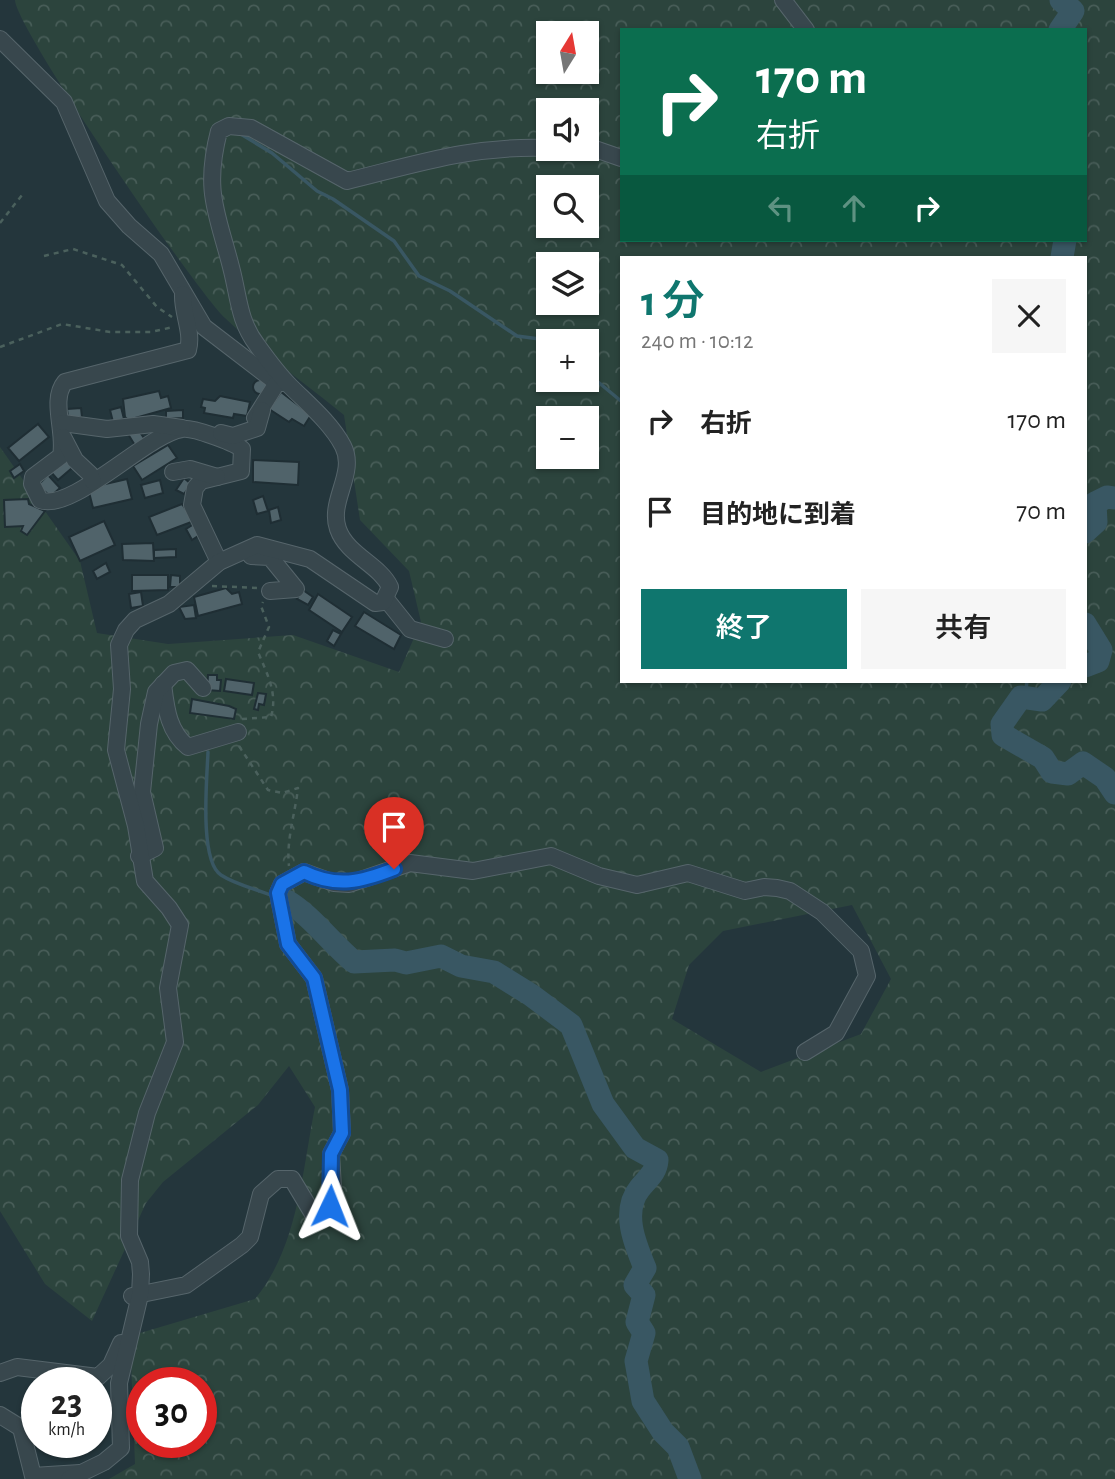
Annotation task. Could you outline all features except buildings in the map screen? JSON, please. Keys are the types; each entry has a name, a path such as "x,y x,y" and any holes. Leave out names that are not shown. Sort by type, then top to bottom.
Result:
{"street":[{"path":"783,0 804,28"},
{"path":"0,39 64,102 107,201 129,226 161,254 204,327 307,401 344,447 347,467 337,504 338,530 363,562 385,577 390,587 386,599"},
{"path":"282,383 241,320 232,271 213,212 212,169 219,131 229,126 251,128 347,181 453,153 513,146 536,147"},
{"path":"599,151 620,158"},
{"path":"93,482 90,474 75,460 63,430 57,397 65,382 148,358 184,352 190,345 182,310 183,294"},
{"path":"210,436 214,431 233,436 257,428 258,415 282,383"},
{"path":"63,430 153,424 183,428 234,443 242,449 245,476 217,477 201,481 195,488 192,505 219,562"},
{"path":"63,430 61,456 33,477 36,495 45,502 114,471 155,440 183,428"},
{"path":"173,472 190,469 217,477"},
{"path":"0,1415 20,1428 33,1476 75,1476 121,1448 119,1383 140,1295 140,1262 129,1236 130,1180 147,1113 174,1042 168,988 180,925 145,881 139,856 136,826 116,750 122,690 119,645 135,620 161,609 219,562 257,545 310,559 374,603 386,599"},
{"path":"240,551 243,559 257,555 270,557 296,589 270,591"},
{"path":"386,599 410,629 445,639"},
{"path":"139,856 155,849 142,792 149,724 156,692 174,673 187,670 203,688"},
{"path":"163,684 171,726 179,740 188,747 238,732"},
{"path":"0,1373 18,1367 97,1377 111,1365 120,1350 130,1296 186,1285 242,1245 250,1237 261,1195 278,1179 292,1179 316,1219 323,1220 328,1213 333,1187 331,1154 342,1133 340,1090 314,978 288,944 278,893 282,884 304,872 334,883 349,884 410,863 473,871 514,860 551,856 599,876 637,885 688,873 745,891 764,887 790,891 811,904 861,951 868,967 867,976 836,1032 805,1052"}],"path":[{"path":"0,223 22,195"},
{"path":"44,256 73,249 121,265 157,307 187,326"},
{"path":"0,347 62,324 110,332 151,332 187,326"},
{"path":"188,589 245,585 270,591 271,596 261,606 269,626 258,652 275,699 274,708 271,717 242,719 238,732 239,750 254,765 268,790 282,793 298,788 295,817 287,848 289,871 294,876"}],"green space":[{"path":"15,0 1115,0 1115,1479 109,1479 135,1464 135,1458 217,1458 217,1367 131,1367 130,1336 255,1299 281,1256 289,1233 302,1183 315,1107 289,1066 258,1105 163,1182 146,1203 92,1321 45,1284 0,1211 0,447 80,561 97,633 168,644 293,635 399,672 421,622 409,571 360,520 344,415 225,318 180,261 74,105 23,20","holes":["852,905 891,979 861,1034 761,1072 672,1019 689,965 723,931"]}],"waterway":[{"path":"1061,0 1073,11 1061,28"},
{"path":"239,133 272,153 317,191 394,241 419,276 450,291 517,336 536,338"},
{"path":"1062,256 1065,242"},
{"path":"599,383 620,400"},
{"path":"1087,530 1096,522 1095,503 1107,497 1115,498"},
{"path":"1087,627 1101,650 1098,661 1087,665"},
{"path":"1025,698 1027,683"},
{"path":"1058,683 1042,700 1021,697 1002,724 1003,735 1043,758 1052,772 1068,774 1083,763 1105,778 1115,793"},
{"path":"208,752 206,818 214,867 227,878 273,896"},
{"path":"287,901 305,914 354,962 395,960 406,963 441,956 461,966 494,972 571,1025 603,1104 635,1148 657,1160 653,1172 634,1197 631,1207 632,1228 645,1268 635,1285 644,1295 637,1322 644,1333 636,1361 643,1401 663,1432 678,1447 690,1479"}],"route":[{"path":"330,1206 333,1187 331,1154 342,1133 340,1090 314,978 288,944 278,893 282,884 304,872 317,879 349,884 394,869"}]}
